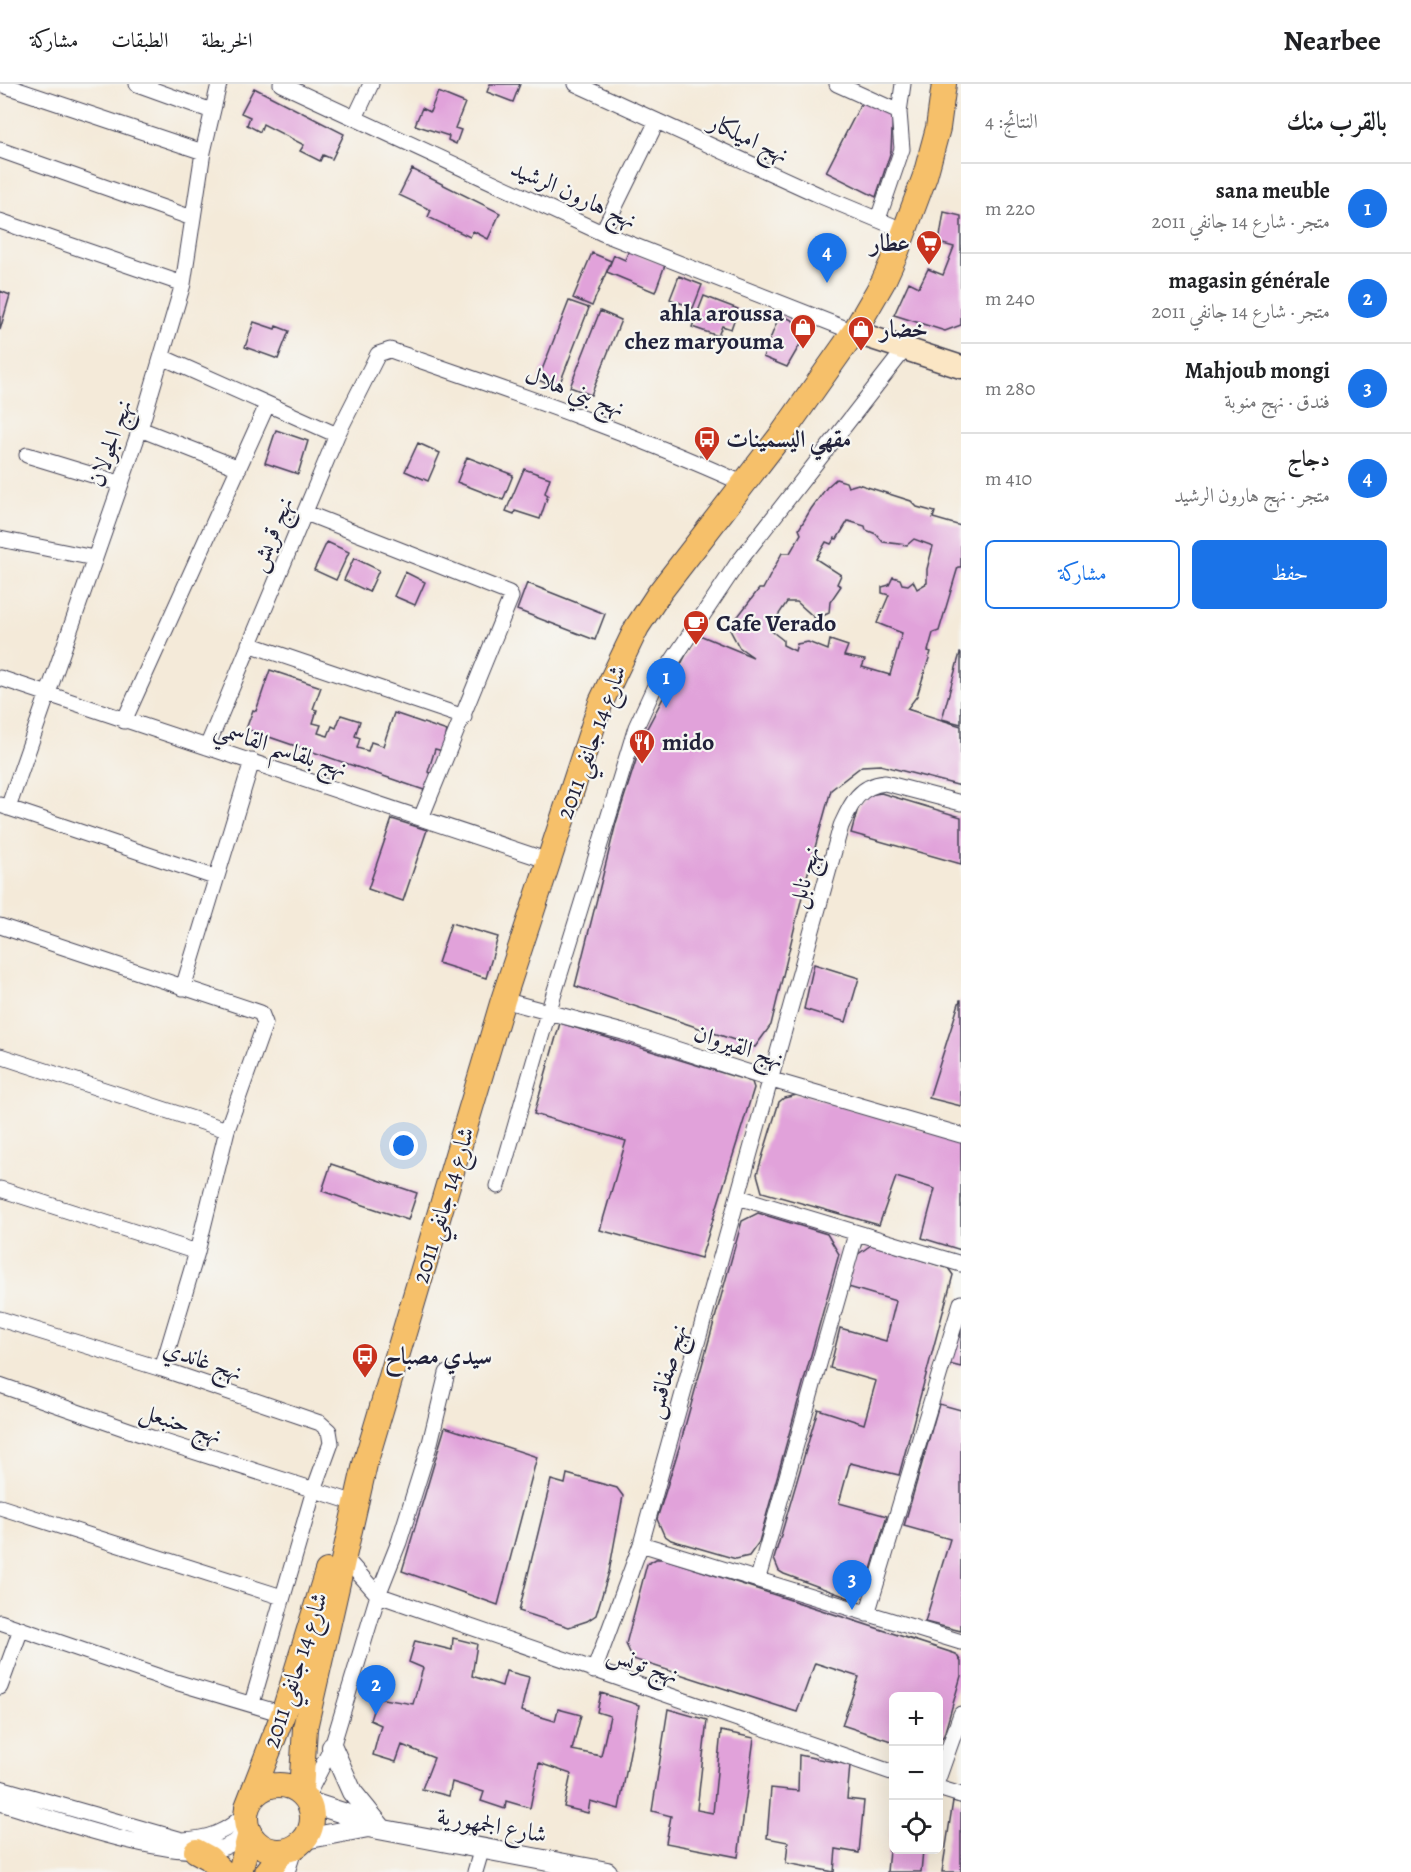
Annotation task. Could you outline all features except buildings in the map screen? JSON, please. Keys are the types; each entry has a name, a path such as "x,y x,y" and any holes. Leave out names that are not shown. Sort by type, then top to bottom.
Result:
{"main road":[{"name":"شارع 14 جانفي 2011","path":"292,1852 313,1821 305,1798 305,1728 345,1558 364,1464 503,1000 601,702 637,627 742,483 782,434 854,332 883,282 905,231 938,128 944,84"},
{"path":"854,332 904,350 960,365"},
{"name":"شارع 14 جانفي 2011","path":"240,1872 248,1821 349,1501 364,1464"},
{"path":"292,1852 267,1849 248,1821 252,1798 270,1786 291,1787 305,1798"},
{"path":"196,1851 209,1858 223,1872"},
{"path":"267,1872 292,1852"}],"street":[{"path":"0,84 203,152"},
{"path":"137,84 212,111"},
{"name":"نهج الجولان","path":"4,806 47,694 119,483 140,429 162,357 183,284 203,152 219,84"},
{"name":"نهج هارون الرشيد","path":"281,84 602,233 854,332"},
{"path":"355,118 371,84"},
{"name":"نهج اميلكار","path":"576,84 821,196 905,231"},
{"path":"837,84 899,112"},
{"path":"878,219 902,149 899,112 903,84"},
{"path":"602,233 657,121"},
{"path":"0,150 192,218"},
{"path":"0,221 183,284"},
{"name":"نهج بني هلال","path":"390,350 548,404 678,454 742,483"},
{"name":"نهج قريش","path":"207,747 337,435 374,360 378,354 390,350"},
{"path":"498,1185 636,727 654,688 737,564 904,350"},
{"path":"162,357 337,435"},
{"path":"124,721 267,405"},
{"path":"140,429 239,468"},
{"path":"27,455 119,483"},
{"path":"306,513 510,595 464,717 422,818"},
{"path":"0,538 94,558"},
{"path":"249,644 464,717"},
{"name":"نهج بلقاسم القاسمي","path":"0,678 549,861"},
{"path":"183,988 214,878 252,761"},
{"name":"نهج نابل","path":"772,1080 841,826 852,803 866,787 885,783 961,803"},
{"path":"4,806 214,878"},
{"path":"0,926 261,1013 266,1023 227,1130 196,1252 162,1369"},
{"name":"نهج القيروان","path":"503,1000 623,1032 772,1080 961,1135"},
{"path":"0,1056 227,1130"},
{"name":"نهج صفاقس","path":"594,1671 641,1544 772,1080"},
{"path":"0,1190 196,1252"},
{"path":"738,1197 961,1264"},
{"path":"758,1578 856,1234"},
{"path":"867,1614 961,1303"},
{"name":"نهج غاندي","path":"0,1319 162,1369 326,1427 331,1436 331,1443 314,1490"},
{"path":"376,1828 305,1798 332,1748 378,1595 399,1542 447,1373"},
{"name":"نهج حنبعل","path":"0,1385 152,1438 349,1501"},
{"path":"252,1703 314,1490"},
{"path":"0,1507 282,1597"},
{"path":"641,1544 961,1642"},
{"path":"345,1558 378,1595"},
{"name":"نهج تونس","path":"378,1595 889,1771"},
{"path":"0,1622 169,1680 283,1714"},
{"path":"0,1687 21,1629"},
{"path":"943,1767 961,1714"},
{"path":"332,1748 352,1792 376,1828"},
{"path":"0,1788 170,1849 196,1851 231,1845 248,1821"},
{"path":"943,1789 961,1795"},
{"path":"0,1803 182,1840 204,1839 235,1824 248,1821"},
{"path":"292,1852 376,1828"},
{"name":"شارع الجمهورية","path":"376,1828 482,1848 568,1868 607,1872"},
{"path":"475,1872 482,1848"}],"place":[{"name":"عطار","path":"929,266"},
{"name":"دجاج","path":"827,283"},
{"name":"ahla aroussa chez maryouma","path":"803,350"},
{"name":"خضار","path":"861,352"},
{"name":"مقهي اليسمينات","path":"707,462"},
{"name":"Cafe Verado","path":"696,646"},
{"name":"sana meuble","path":"666,708"},
{"name":"mido","path":"642,765"},
{"name":"سيدي مصباح","path":"365,1379"},
{"name":"Mahjoub mongi","path":"852,1610"},
{"name":"magasin générale","path":"376,1715"}]}
